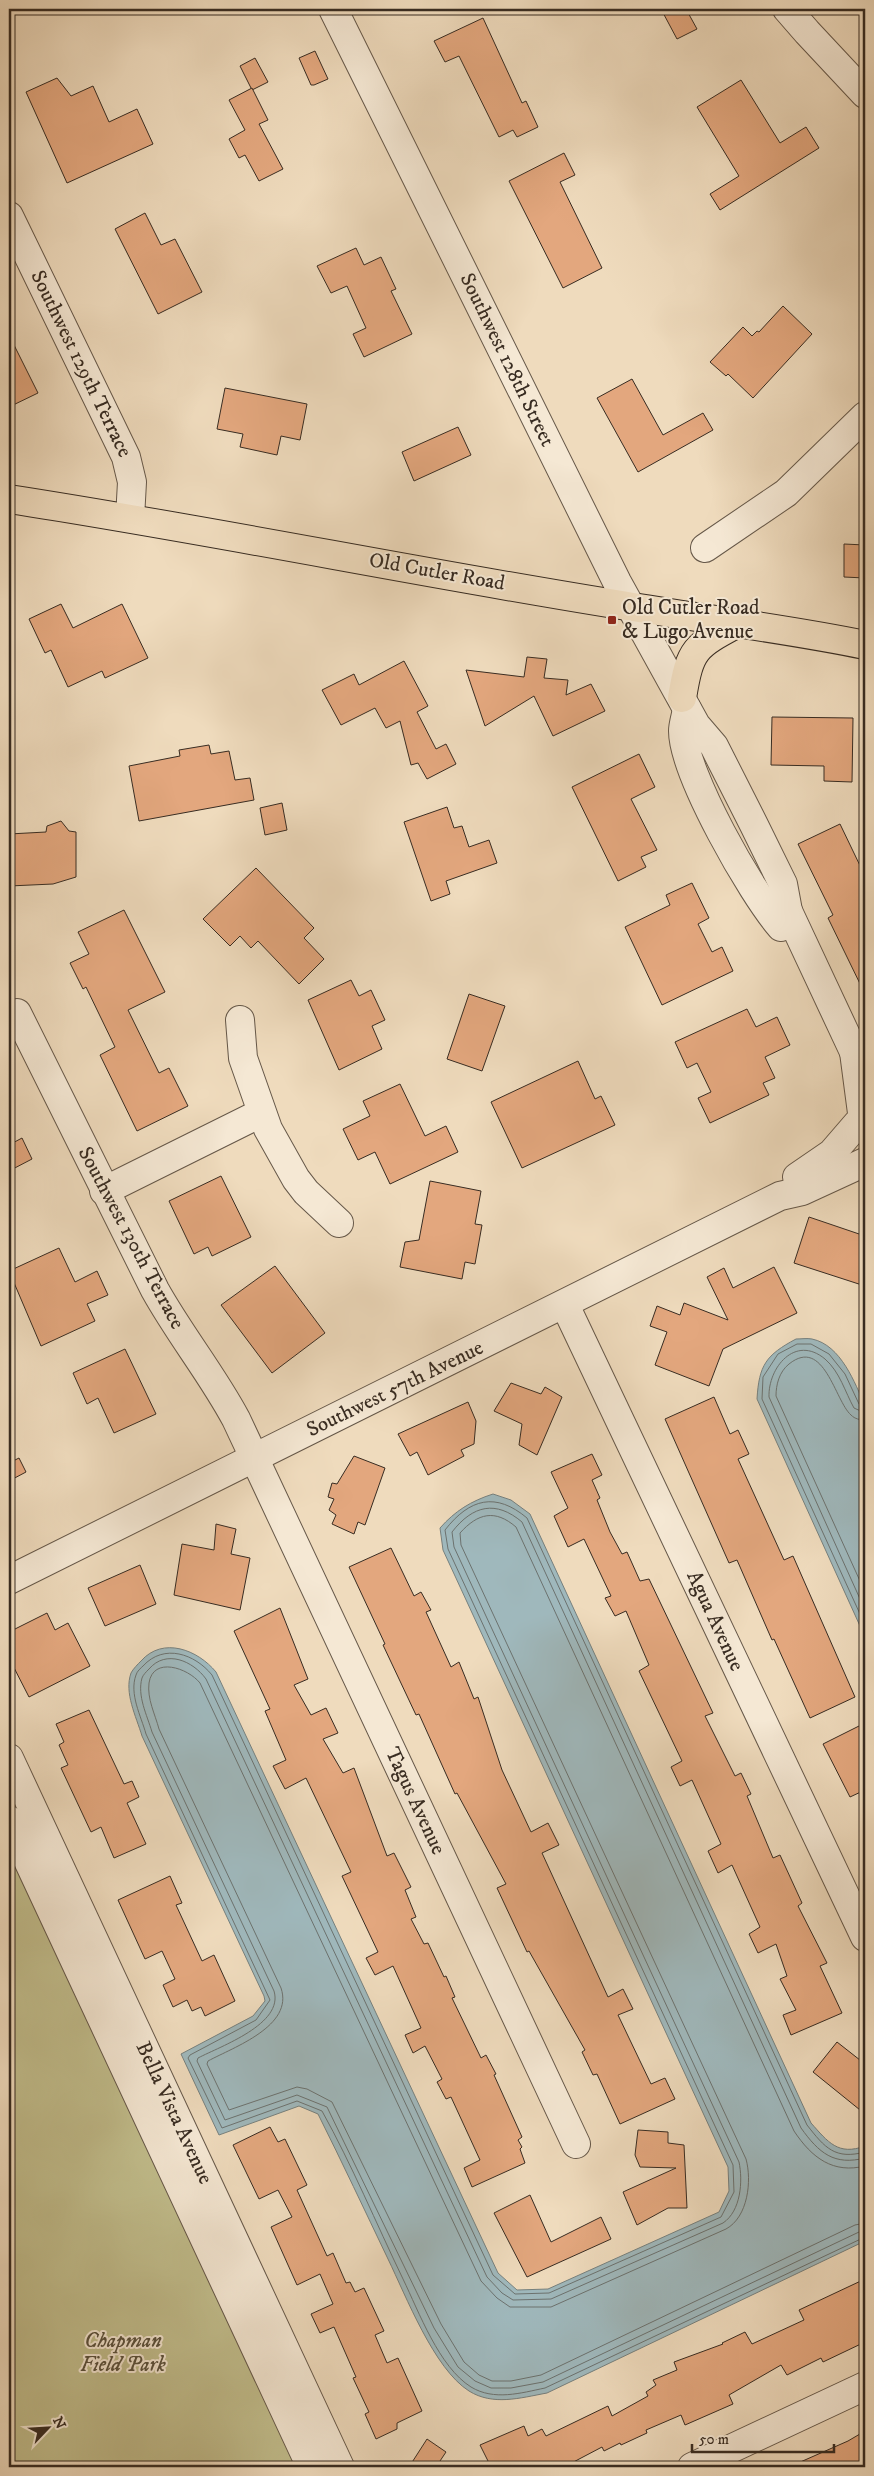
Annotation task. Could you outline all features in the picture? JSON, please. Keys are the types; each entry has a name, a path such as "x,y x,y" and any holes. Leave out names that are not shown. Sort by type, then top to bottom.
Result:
{"main road":[{"name":"Old Cutler Road","path":"9,500 130,518 632,607 740,622 865,645"},
{"path":"689,711 687,668 694,652 712,637 740,622"}],"street":[{"name":"Southwest 128th Street","path":"333,9 613,573 689,711 714,746 784,884 788,911 860,1059 862,1115 858,1140 865,1153"},
{"path":"788,9 865,94"},
{"name":"Southwest 129th Terrace","path":"9,216 126,457 132,482 130,518"},
{"path":"705,548 786,492 865,416"},
{"path":"689,711 683,731 689,761 696,780 752,888 782,928 801,939"},
{"name":"Southwest 130th Terrace","path":"17,1013 104,1191 163,1304 186,1341 214,1380 236,1419 254,1459"},
{"path":"240,1020 243,1058 261,1112 296,1179 306,1192 338,1223"},
{"path":"104,1191 261,1112"},
{"name":"Southwest 57th Avenue","path":"780,1196 794,1179 832,1153 862,1115"},
{"name":"Southwest 57th Avenue","path":"9,1580 565,1305 780,1196 802,1192 865,1162"},
{"name":"Agua Avenue","path":"565,1305 865,1937"},
{"name":"Tagus Avenue","path":"254,1459 576,2144"},
{"name":"Bella Vista Avenue","path":"9,1758 340,2467"},
{"name":"Bella Vista Avenue","path":"9,1820 311,2467"},
{"path":"692,2467 865,2386"}],"green space":[{"name":"Chapman Field Park","path":"9,1844 301,2467 9,2467"}],"water":[{"path":"796,1339 812,1339 831,1349 846,1366 865,1406 865,1637 757,1399 762,1369 766,1362 778,1350"},
{"path":"493,1494 511,1500 530,1514 811,2123 828,2141 841,2148 856,2149 865,2146 865,2241 547,2393 507,2400 478,2396 456,2381 444,2366 412,2311 318,2114 299,2106 219,2135 181,2054 253,2016 265,2001 264,1996 142,1736 129,1688 129,1681 133,1670 150,1653 159,1649 170,1648 190,1652 200,1657 216,1672 498,2273 517,2290 548,2289 719,2212 729,2191 728,2167 443,1550 440,1528 464,1507"}],"building":[{"path":"661,9 686,9 697,29 677,39"},
{"path":"483,18 522,103 526,101 538,127 517,137 513,130 499,137 459,56 445,62 434,41"},
{"path":"315,51 328,79 311,85 299,58"},
{"path":"255,58 268,82 252,90 240,66"},
{"path":"57,78 71,96 93,86 109,122 137,109 153,144 67,183 26,92"},
{"path":"741,80 780,143 806,127 819,148 720,210 710,194 739,176 697,107"},
{"path":"252,88 268,120 259,124 283,169 259,181 245,155 239,158 229,139 245,130 229,100"},
{"path":"564,153 575,175 560,182 602,268 563,288 509,181"},
{"path":"145,213 161,245 175,239 202,292 158,314 115,229"},
{"path":"356,248 364,265 381,257 396,289 391,291 412,334 364,357 353,334 366,328 347,286 331,293 317,266"},
{"path":"783,306 812,334 753,398 728,374 726,376 710,362 743,327 752,336 757,331 759,332"},
{"path":"9,335 38,393 9,407"},
{"path":"632,379 663,435 703,413 713,430 638,472 597,398"},
{"path":"225,388 307,404 300,440 281,436 277,455 240,447 243,434 217,429"},
{"path":"458,427 471,455 414,481 402,452"},
{"path":"844,544 865,545 865,578 844,577"},
{"path":"61,604 73,628 122,604 148,658 105,678 102,671 68,687 51,650 45,653 29,619"},
{"path":"527,657 547,659 544,678 568,680 566,695 591,684 605,711 553,736 534,696 485,726 466,670 524,677"},
{"path":"404,661 428,706 417,712 436,749 446,744 456,764 427,779 418,763 411,765 400,721 386,728 375,708 341,725 322,690 354,674 359,685"},
{"path":"772,717 853,718 852,782 824,781 824,766 771,765"},
{"path":"209,745 211,754 229,751 235,780 250,778 254,800 139,821 129,766 180,756 179,750"},
{"path":"639,754 655,787 631,799 657,850 641,857 646,867 618,881 572,787"},
{"path":"282,803 287,830 265,835 260,808"},
{"path":"447,807 454,828 462,826 469,847 489,840 497,863 446,881 450,894 431,901 404,822"},
{"path":"61,821 69,831 76,832 76,877 53,884 9,886 9,834 46,832 47,826"},
{"path":"840,824 865,876 865,994 828,918 833,915 798,844"},
{"path":"256,868 314,928 304,938 324,959 299,984 258,941 251,948 240,936 230,946 203,919"},
{"path":"692,883 709,918 698,924 712,952 722,947 733,971 662,1005 625,927 670,905 666,895"},
{"path":"124,910 165,992 128,1010 159,1073 169,1068 188,1106 137,1131 100,1055 115,1047 86,987 83,989 70,963 89,954 78,932"},
{"path":"351,980 359,996 371,990 385,1020 372,1026 382,1049 339,1070 308,1000"},
{"path":"469,994 505,1006 482,1071 447,1059"},
{"path":"747,1009 756,1027 777,1017 790,1045 765,1057 775,1078 763,1083 769,1095 710,1123 698,1098 711,1092 697,1063 687,1068 675,1042"},
{"path":"578,1061 595,1099 601,1096 615,1125 522,1168 491,1102"},
{"path":"400,1084 425,1136 446,1126 458,1152 390,1184 375,1152 358,1160 343,1129 370,1116 363,1101"},
{"path":"22,1138 32,1159 9,1171 9,1145"},
{"path":"221,1176 251,1237 212,1256 208,1247 194,1254 169,1201"},
{"path":"430,1181 481,1191 475,1224 482,1225 475,1264 465,1262 462,1279 400,1267 405,1242 419,1240"},
{"path":"809,1217 865,1236 865,1286 794,1263"},
{"path":"59,1248 75,1282 97,1271 108,1295 87,1304 95,1321 41,1346 9,1271"},
{"path":"275,1266 325,1333 272,1373 221,1305"},
{"path":"774,1267 797,1313 723,1349 709,1386 655,1365 667,1332 650,1326 657,1306 680,1315 684,1303 728,1320 707,1277 724,1268 733,1288"},
{"path":"125,1349 156,1414 114,1433 98,1398 87,1404 73,1373"},
{"path":"511,1383 541,1394 545,1387 562,1397 537,1455 519,1445 522,1424 494,1411"},
{"path":"714,1397 730,1434 738,1430 749,1454 738,1459 784,1560 793,1556 855,1697 810,1718 774,1639 772,1640 737,1560 729,1563 665,1419"},
{"path":"468,1402 476,1421 474,1444 461,1450 464,1456 428,1475 417,1452 410,1456 398,1434"},
{"path":"592,1454 602,1475 592,1480 600,1498 597,1500 610,1532 622,1554 627,1552 640,1581 649,1579 713,1713 705,1716 735,1776 741,1773 751,1794 747,1796 773,1858 780,1855 802,1903 798,1906 827,1963 820,1966 842,2013 791,2035 783,2015 796,2010 780,1979 787,1976 776,1944 758,1953 749,1934 760,1927 732,1865 718,1873 708,1851 721,1844 692,1780 680,1786 671,1767 682,1761 639,1671 649,1665 626,1611 615,1616 605,1598 611,1596 584,1539 568,1547 554,1516 568,1508 551,1472"},
{"path":"354,1456 385,1468 365,1525 358,1522 354,1534 332,1524 336,1515 329,1510 334,1499 328,1497 332,1483 337,1484"},
{"path":"19,1458 26,1472 9,1481 9,1463"},
{"path":"216,1524 236,1529 231,1554 250,1558 240,1610 174,1595 182,1544 214,1550"},
{"path":"391,1548 414,1596 421,1592 431,1610 426,1612 451,1667 459,1662 474,1699 478,1697 502,1770 531,1832 548,1823 559,1845 542,1853 608,1997 623,1989 633,2009 618,2015 651,2084 665,2078 675,2099 620,2124 597,2074 593,2075 582,2052 585,2050 529,1951 527,1952 497,1888 506,1884 457,1793 455,1794 419,1714 416,1715 383,1645 385,1644 349,1567"},
{"path":"140,1565 156,1604 105,1626 88,1588"},
{"path":"280,1608 308,1679 294,1685 311,1715 326,1708 338,1733 323,1739 343,1773 354,1768 387,1856 394,1853 411,1887 405,1890 416,1917 411,1919 424,1944 428,1943 444,1977 446,1976 455,1997 452,1998 481,2058 486,2055 496,2074 494,2075 522,2137 518,2140 522,2147 520,2149 525,2163 472,2187 464,2168 480,2160 451,2097 446,2099 437,2082 442,2079 425,2046 413,2053 405,2035 421,2028 393,1966 375,1975 366,1958 378,1952 342,1876 351,1872 306,1778 285,1789 273,1766 286,1760 265,1711 270,1709 234,1631"},
{"path":"47,1613 55,1630 68,1623 90,1666 29,1697 9,1658 9,1632"},
{"path":"89,1710 124,1784 132,1781 139,1797 127,1803 146,1844 114,1858 101,1827 91,1832 61,1768 68,1765 59,1745 64,1742 56,1724"},
{"path":"865,1723 865,1790 850,1797 823,1744"},
{"path":"170,1876 182,1903 176,1905 202,1961 214,1955 235,2001 205,2016 201,2007 192,2011 187,2000 173,2007 163,1985 175,1979 162,1951 145,1959 118,1900"},
{"path":"837,2042 865,2064 865,2114 813,2072"},
{"path":"270,2127 278,2142 285,2139 307,2185 297,2190 327,2256 333,2253 346,2283 350,2282 355,2292 364,2288 384,2331 375,2335 387,2363 398,2358 422,2411 397,2423 397,2429 376,2439 365,2414 369,2412 353,2378 356,2377 334,2327 320,2333 311,2314 333,2304 320,2274 297,2285 271,2227 292,2217 278,2190 259,2199 233,2145"},
{"path":"638,2130 668,2132 668,2143 684,2145 687,2208 668,2208 637,2225 623,2192 676,2168 640,2167 635,2155"},
{"path":"530,2195 551,2242 601,2217 611,2239 527,2277 494,2213"},
{"path":"865,2279 865,2342 823,2362 821,2358 787,2375 781,2365 729,2395 733,2404 685,2425 681,2415 646,2430 647,2433 621,2445 620,2443 604,2451 602,2447 564,2467 491,2467 480,2445 524,2426 528,2436 542,2429 546,2436 608,2406 612,2416 648,2396 646,2392 656,2385 653,2380 677,2370 674,2362 723,2344 745,2332 752,2344 804,2320 799,2310"},
{"path":"865,2431 865,2467 789,2467 848,2441"},
{"path":"427,2439 446,2452 436,2467 409,2467"}],"place":[{"name":"Old Cutler Road & Lugo Avenue","path":"612,620"}]}
